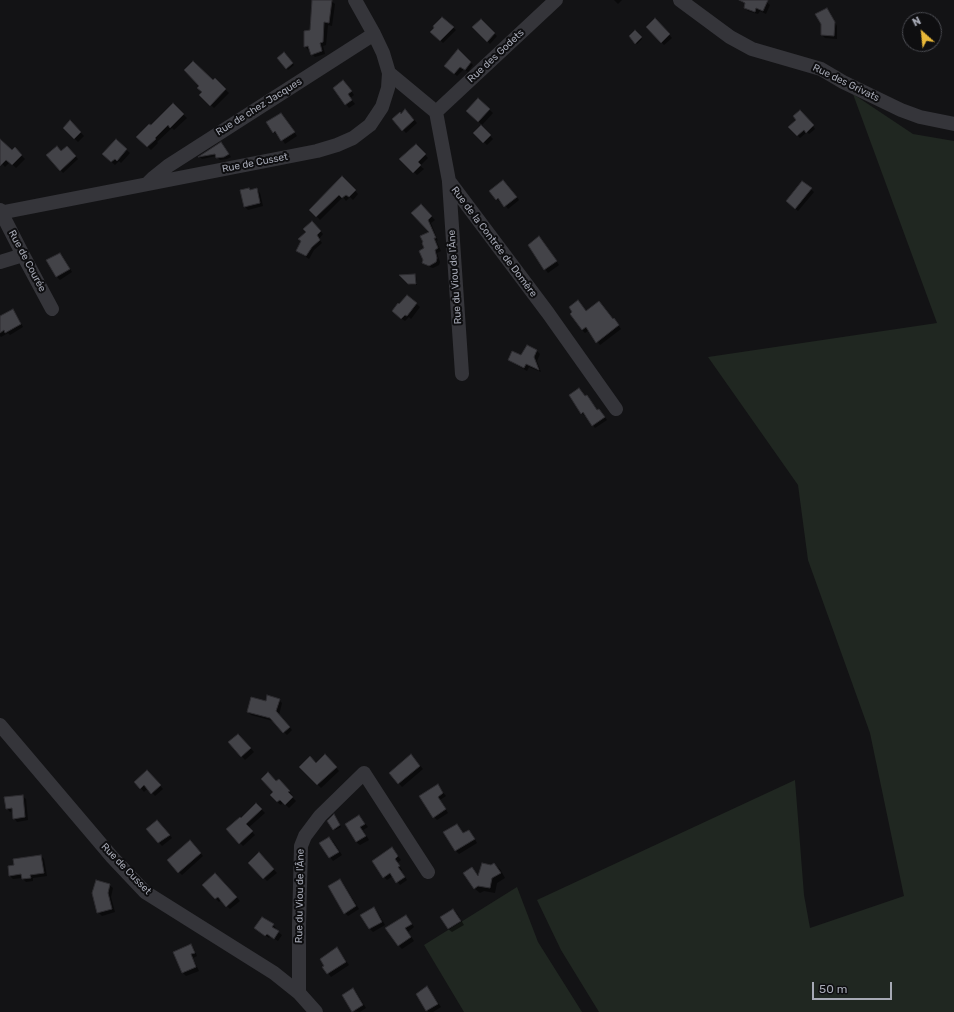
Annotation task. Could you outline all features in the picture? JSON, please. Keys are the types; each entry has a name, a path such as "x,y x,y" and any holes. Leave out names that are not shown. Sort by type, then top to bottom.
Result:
{"street":[{"name":"Rue de Cusset","path":"1,212 317,151 337,146 353,138 370,125 382,107 388,88 389,73 383,54 374,34 355,0"},
{"name":"Rue des Godets","path":"436,112 556,0"},
{"name":"Rue des Grivats","path":"680,0 730,37 752,48 821,69 843,82 901,110 920,117 954,124"},
{"name":"Rue de chez Jacques","path":"147,184 168,166 374,34"},
{"path":"389,73 436,112"},
{"name":"Rue de la Contrée de Domère","path":"436,112 449,181 548,313 616,408"},
{"name":"Rue du Viou de l'Âne","path":"449,181 462,374"},
{"name":"Rue de Courée","path":"1,212 52,309"},
{"path":"0,262 23,255"},
{"name":"Rue de Cusset","path":"0,725 112,857 145,892 274,973 299,993 316,1012"},
{"name":"Rue du Viou de l'Âne","path":"299,993 301,846 305,836 320,816 364,773 428,872"}],"shaded area":[{"path":"853,94 913,134 954,141 954,1012 599,1012 561,950 537,900 795,780 804,895 810,928 904,896 870,733 808,560 798,485 708,357 937,323"},
{"path":"517,887 538,942 582,1012 464,1012 424,945"}],"building":[{"path":"312,0 332,0 329,23 324,22 323,42 320,43 322,51 311,55 308,46 304,47 304,31 310,30"},
{"path":"739,0 768,0 763,11 756,8 755,12 744,8 745,3"},
{"path":"827,8 835,22 834,36 821,35 821,24 815,14"},
{"path":"442,17 454,27 440,41 430,32 434,28 433,26"},
{"path":"655,18 670,34 661,43 646,27"},
{"path":"481,19 495,33 487,42 472,27"},
{"path":"635,30 642,37 635,44 629,36"},
{"path":"458,49 471,62 465,70 460,67 454,74 444,66"},
{"path":"284,52 293,63 286,69 277,58"},
{"path":"193,61 213,80 215,78 226,89 210,106 199,95 202,92 197,88 199,86 184,70"},
{"path":"343,80 352,91 348,94 352,100 345,105 333,88"},
{"path":"478,98 490,109 478,122 466,111"},
{"path":"173,103 184,114 170,128 168,125 147,147 136,137 149,124 151,125"},
{"path":"405,109 414,120 402,131 392,119 400,112 401,114"},
{"path":"800,110 814,125 806,133 804,130 797,136 788,127 796,120 793,116"},
{"path":"281,113 295,132 281,141 275,131 273,133 266,122"},
{"path":"70,120 81,132 74,139 63,128"},
{"path":"481,125 491,135 483,143 473,133"},
{"path":"0,139 12,150 15,147 22,155 12,165 6,160 0,166"},
{"path":"116,139 127,149 117,161 115,159 111,162 102,154"},
{"path":"221,142 229,154 224,157 216,158 215,154 198,157"},
{"path":"416,144 426,154 418,162 421,165 413,173 399,159"},
{"path":"57,146 61,151 67,146 76,156 60,171 46,155"},
{"path":"342,176 356,190 349,197 346,195 342,198 339,195 316,217 309,210"},
{"path":"503,180 517,197 504,207 498,198 496,200 489,191"},
{"path":"802,181 812,188 795,209 786,201"},
{"path":"249,188 250,190 257,188 260,203 244,207 240,190"},
{"path":"421,204 432,216 428,220 436,238 434,238 438,248 435,250 437,258 436,262 429,266 422,263 423,260 419,251 424,248 420,236 429,232 411,213"},
{"path":"312,221 321,231 317,235 320,240 312,247 306,256 296,251 301,241 298,239 306,232 303,229"},
{"path":"539,236 557,261 544,270 528,245"},
{"path":"60,253 70,269 56,277 46,260"},
{"path":"415,274 416,284 408,284 399,275"},
{"path":"407,295 417,303 407,316 405,315 401,319 392,311"},
{"path":"578,300 586,311 599,301 619,325 596,343 586,327 582,330 570,314 572,312 569,307"},
{"path":"13,309 21,324 5,333 4,330 0,333 0,316"},
{"path":"527,345 537,350 534,357 539,370 526,364 524,368 508,360 512,351 521,355"},
{"path":"579,388 585,396 587,395 597,410 599,409 605,417 592,426 583,412 581,414 569,395"},
{"path":"267,695 280,699 276,711 290,727 283,733 270,718 247,712 251,697 266,701"},
{"path":"238,734 251,748 241,757 228,742"},
{"path":"325,754 337,767 317,785 299,767 310,756 316,763"},
{"path":"411,754 420,766 398,784 389,773"},
{"path":"147,770 161,785 151,794 144,785 140,789 134,782"},
{"path":"268,772 276,781 279,779 290,791 288,792 293,797 285,805 280,800 277,802 270,795 273,792 261,779"},
{"path":"438,784 443,793 438,797 446,809 433,818 419,796"},
{"path":"23,795 25,817 13,819 12,808 6,809 4,797"},
{"path":"256,803 262,809 246,824 253,831 239,844 226,829 240,817 241,818"},
{"path":"334,814 340,825 333,830 327,821"},
{"path":"359,815 365,824 360,827 366,836 356,842 345,824"},
{"path":"157,820 170,835 158,843 146,829"},
{"path":"457,824 463,833 469,830 475,839 455,851 443,832"},
{"path":"329,837 339,852 329,858 319,843"},
{"path":"190,840 201,853 178,873 167,860"},
{"path":"392,847 398,856 395,859 400,866 398,867 405,877 396,883 390,873 383,878 372,861"},
{"path":"259,852 274,869 263,879 248,863"},
{"path":"41,855 44,873 30,875 31,878 22,879 21,874 9,876 8,866 14,865 13,859"},
{"path":"482,863 491,865 494,863 501,873 492,878 490,888 478,886 474,889 463,873 472,867 478,876"},
{"path":"215,873 237,897 226,907 218,897 215,899 202,885"},
{"path":"340,879 356,906 344,914 328,886"},
{"path":"96,880 110,884 108,893 112,909 97,913 92,893"},
{"path":"374,907 382,922 369,929 360,915"},
{"path":"453,909 461,921 448,929 440,917"},
{"path":"406,915 412,924 405,928 411,937 398,946 385,928"},
{"path":"262,917 274,924 272,927 279,931 274,939 267,934 265,936 254,928"},
{"path":"191,944 195,953 191,954 196,967 182,973 173,952"},
{"path":"337,947 346,962 327,974 322,967 324,966 320,959"},
{"path":"427,986 438,1004 426,1011 416,994"},
{"path":"353,988 363,1005 352,1012 342,995"}]}
